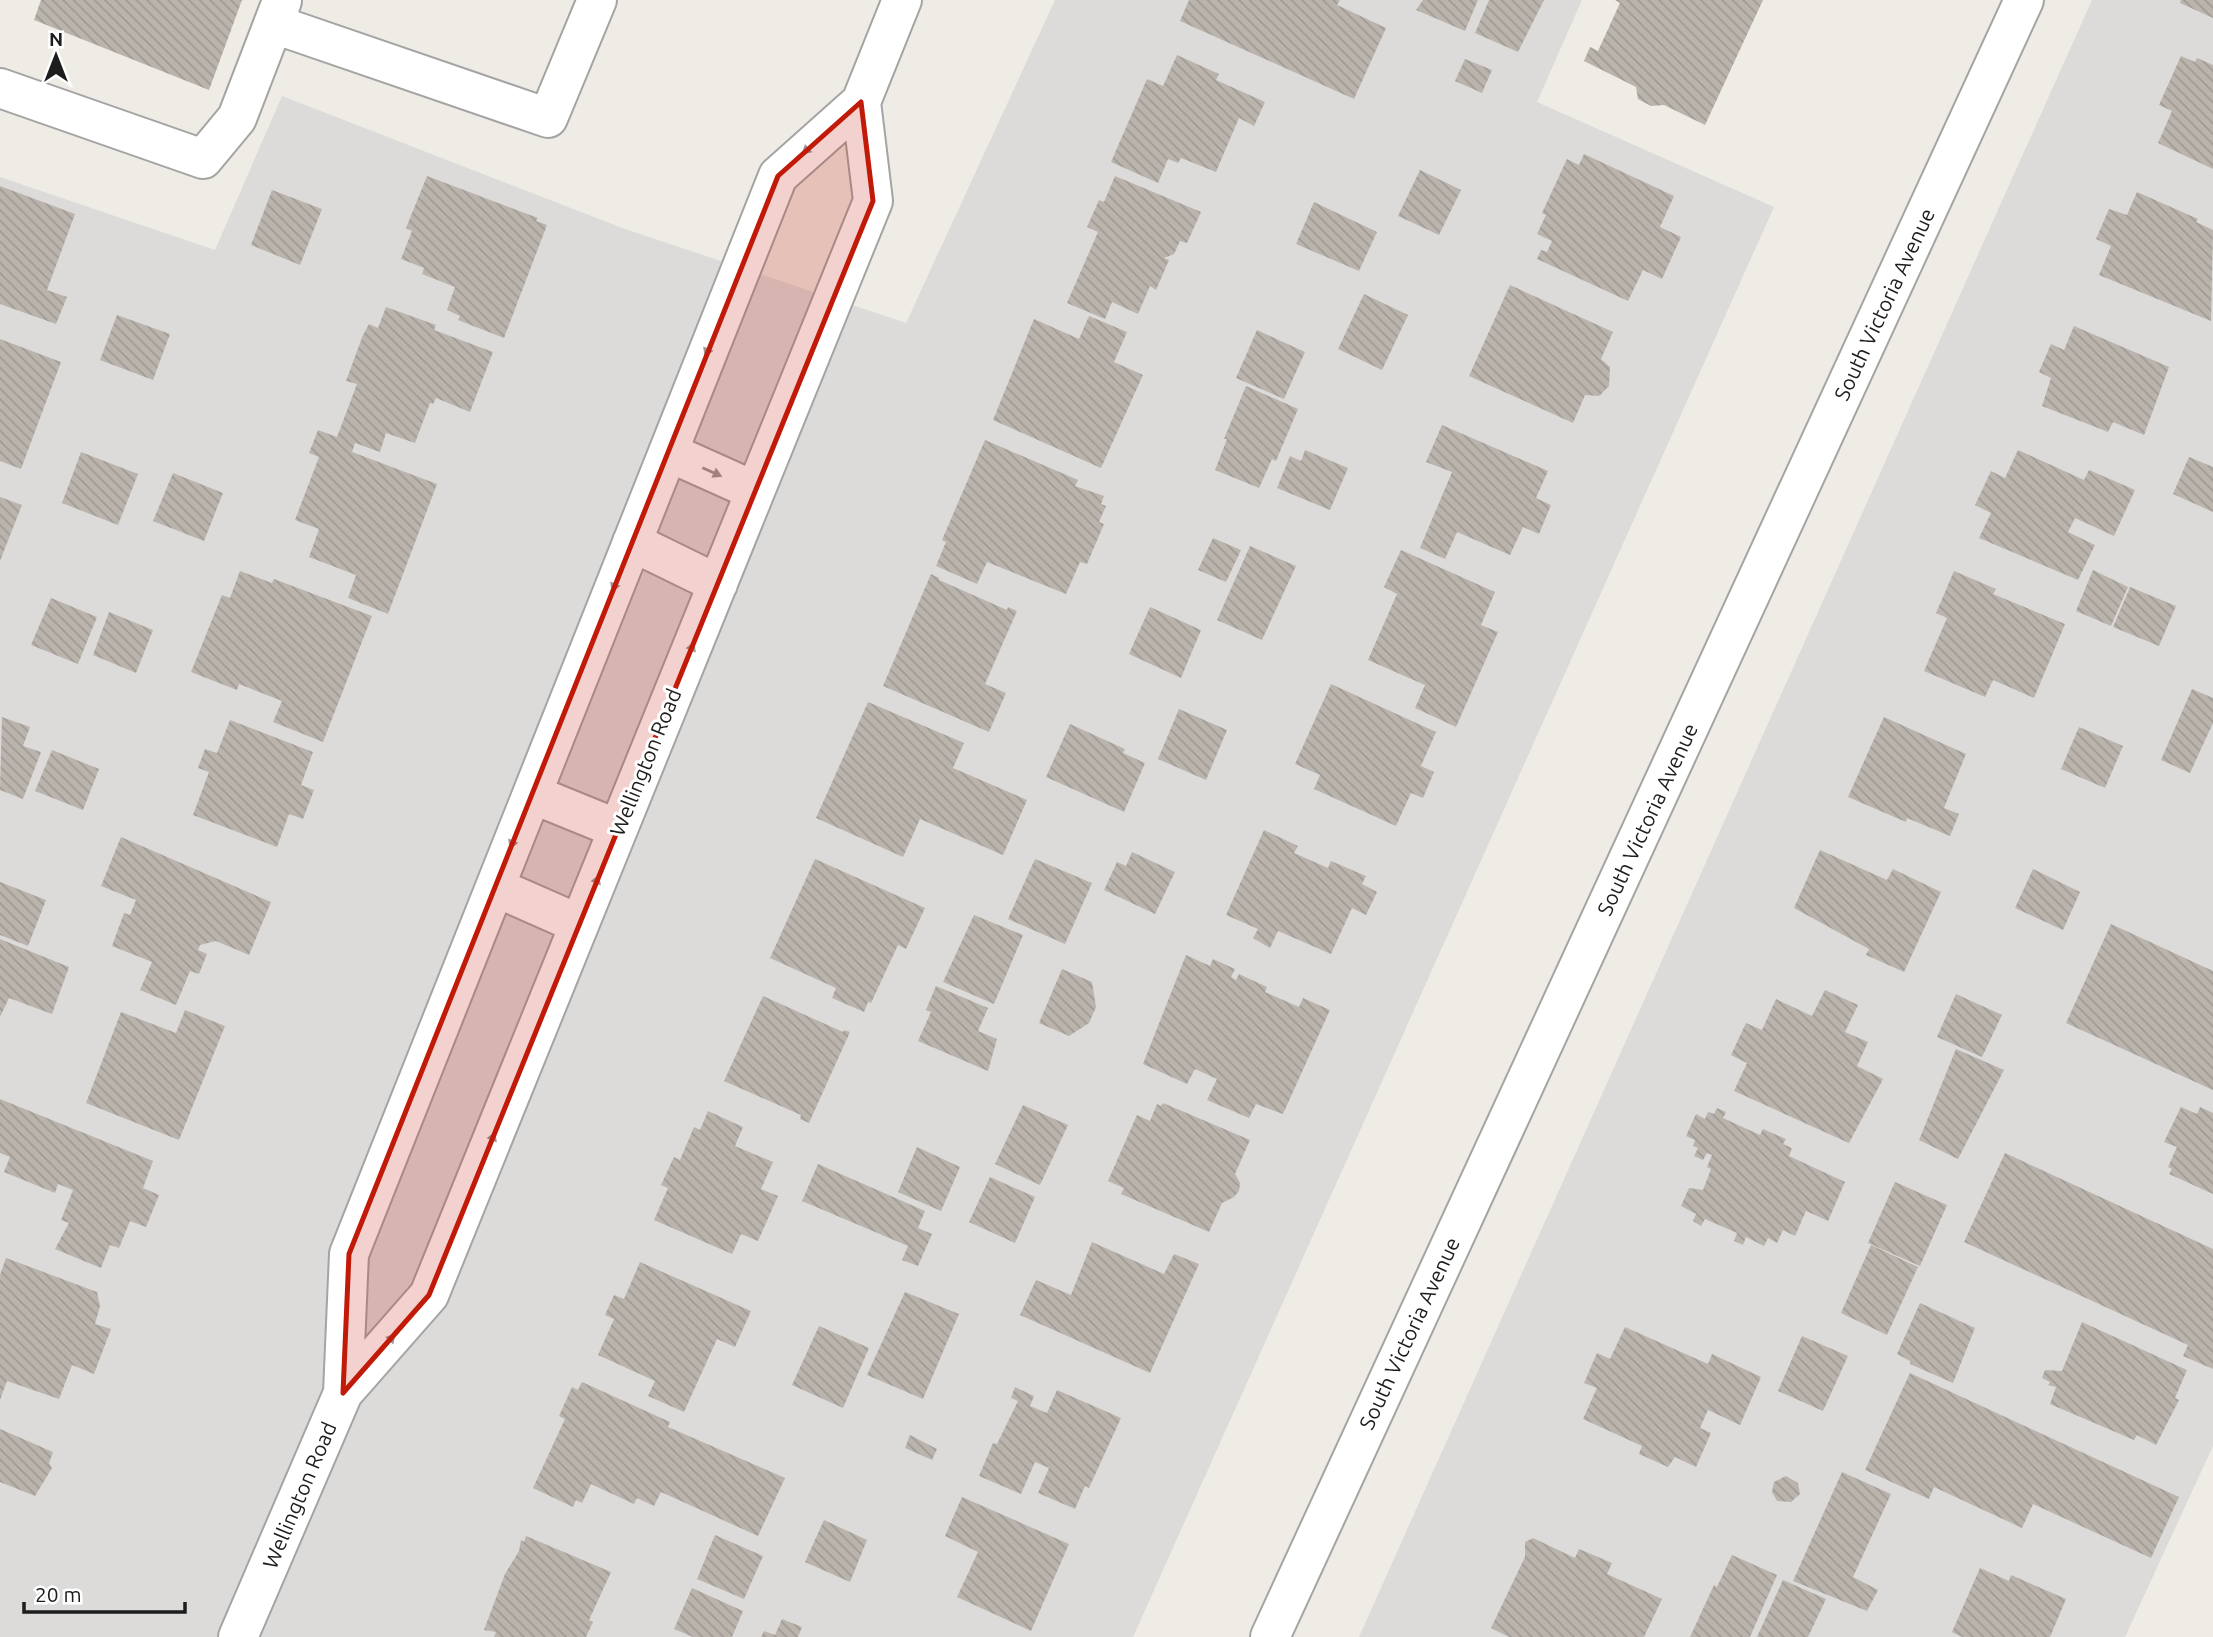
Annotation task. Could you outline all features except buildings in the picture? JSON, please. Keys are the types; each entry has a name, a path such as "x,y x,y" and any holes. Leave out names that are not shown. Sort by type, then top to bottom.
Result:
{"street":[{"path":"0,88 203,159 237,118 278,12 548,118 597,0"},
{"name":"Wellington Road","path":"343,1393 349,1254 778,176 861,102 902,0"},
{"name":"South Victoria Avenue","path":"1269,1637 2024,0"},
{"name":"Wellington Road","path":"238,1637 343,1393 429,1294 718,584 873,201 861,102"},
{"path":"668,452 755,491"},
{"path":"632,542 718,584"},
{"path":"532,794 618,829"},
{"path":"495,887 579,924"}],"highlighted area":[{"path":"861,102 873,201 429,1295 343,1393 349,1254 778,176"}],"shaded area":[{"path":"1055,0 1582,0 1537,102 1774,207 1133,1637 0,1637 0,177 215,250 282,96 625,229 906,323"},
{"path":"2092,0 2213,0 2213,1446 2125,1637 1359,1637"}]}
